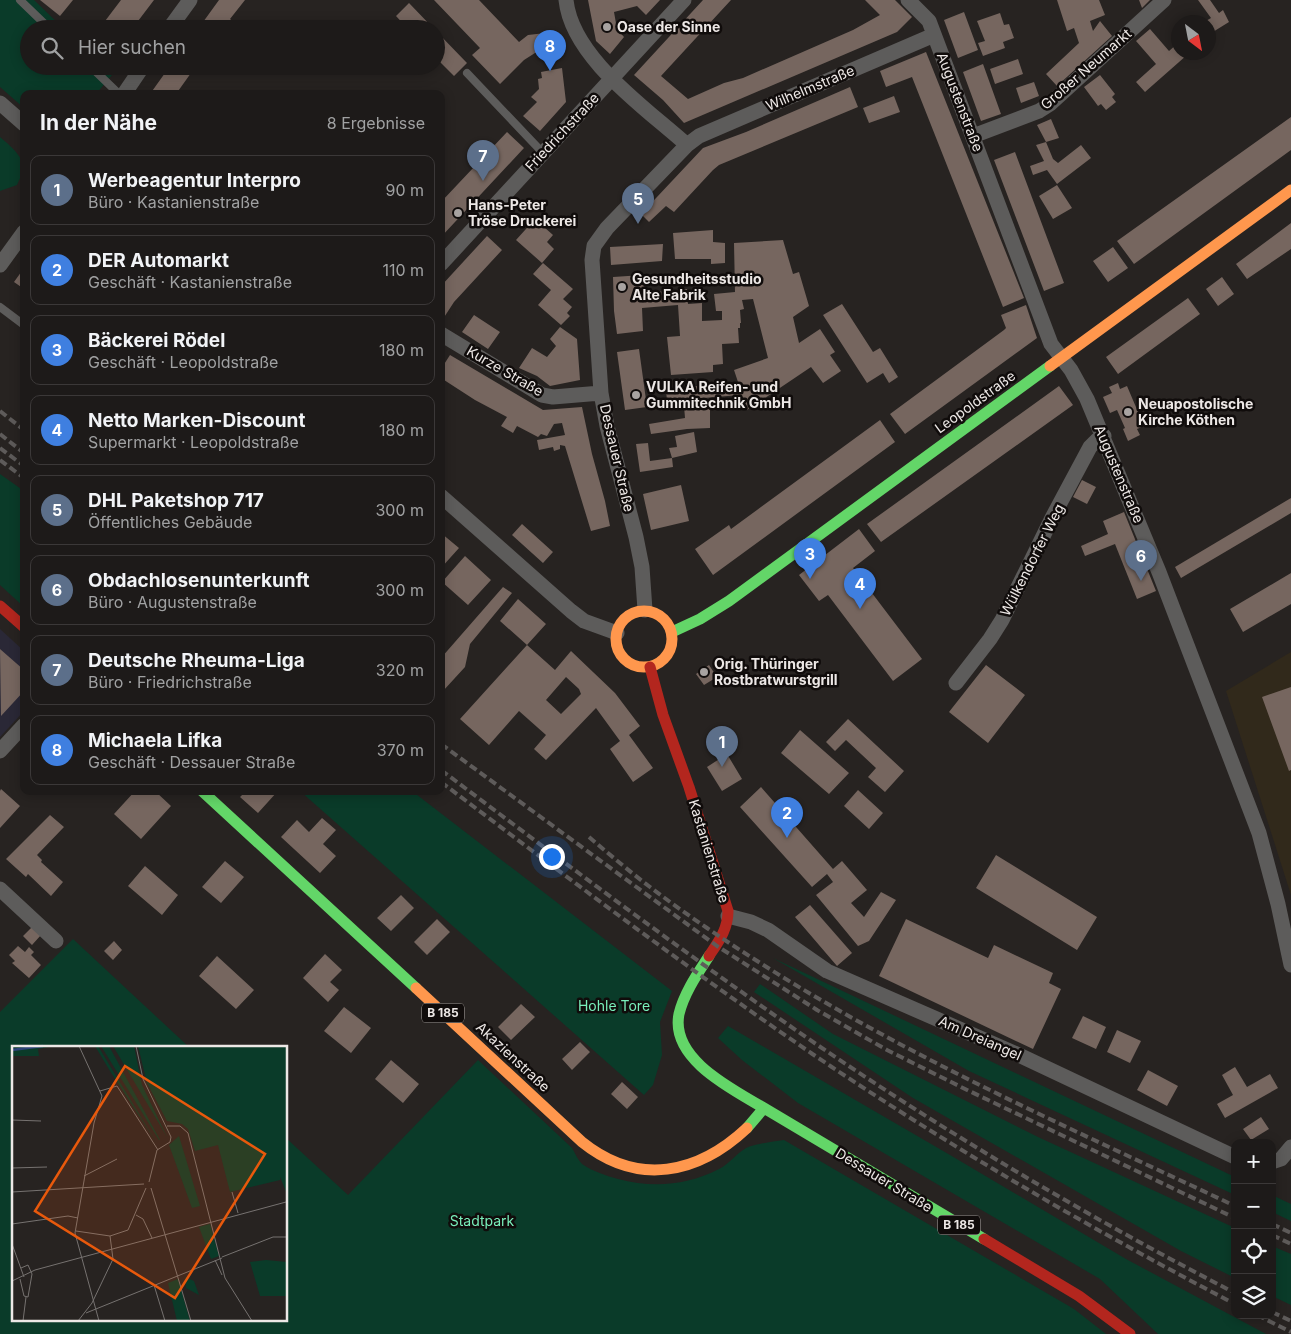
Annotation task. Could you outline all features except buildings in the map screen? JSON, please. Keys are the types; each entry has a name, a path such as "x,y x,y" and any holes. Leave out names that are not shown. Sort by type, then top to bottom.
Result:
{"main road":[{"name":"Leopoldstraße","path":"672,632 700,619 729,601 1291,190"},
{"path":"0,606 20,624"},
{"path":"645,610 662,616 672,632 672,645 666,657 650,667 637,666 626,661 617,645 617,633 621,623 629,615 645,610"},
{"name":"Kastanienstraße","path":"650,667 721,885 728,916 724,931 682,1007 679,1015 678,1030 684,1048 696,1062 764,1108"},
{"name":"Akazienstraße","path":"206,795 587,1145 606,1158 625,1166 644,1170 670,1170 686,1166 710,1156 727,1145 758,1118 764,1108"},
{"name":"Dessauer Straße","path":"764,1108 1079,1296 1130,1334"}],"street":[{"path":"175,20 189,0"},
{"path":"566,0 575,32 590,55 612,78 687,145"},
{"name":"Friedrichstraße","path":"445,260 684,0"},
{"name":"Augustenstraße","path":"908,0 928,21 1051,344 1062,358 1087,399 1160,572 1259,833 1278,904 1291,965"},
{"name":"Großer Neumarkt","path":"973,136 1039,111 1050,104 1164,0"},
{"name":"Wilhelmstraße","path":"594,246 607,228 698,136 934,35"},
{"path":"127,90 137,75"},
{"path":"0,103 20,120"},
{"path":"0,265 20,238"},
{"name":"Dessauer Straße","path":"594,246 592,276 601,393 607,426 636,537 642,567 645,610"},
{"name":"Kurze Straße","path":"445,336 542,395 553,397 601,393"},
{"name":"Wülkendorfer Weg","path":"956,683 990,639 1002,620 1052,518 1090,447 1096,440 1104,436"},
{"path":"445,500 571,611 584,621 617,633"},
{"path":"0,751 20,729"},
{"path":"0,889 56,941"},
{"name":"Am Dreiangel","path":"728,916 751,922 768,930 827,971 1019,1055 1231,1155"},
{"path":"1276,1161 1281,1159 1291,1147"}],"lane":[{"path":"20,0 41,20"},
{"path":"467,72 543,153"},
{"path":"99,75 115,90"},
{"path":"0,307 20,322"}],"shaded area":[{"path":"0,629 20,647 20,715 0,737"},
{"path":"1291,652 1291,895 1226,691"}],"green space":[{"path":"0,0 34,0 55,20 20,20 20,75 112,75 99,90 20,90 20,104 0,87"},
{"path":"0,137 20,158 20,178 17,185 0,191"},
{"path":"0,474 20,488 20,603 0,585"},
{"name":"Hohle Tore","path":"305,795 417,795 672,991 660,1022 662,1055 653,1085 644,1095"},
{"name":"Stadtpark","path":"73,939 188,1046 12,1046 12,1322 288,1322 288,1140 348,1195 478,1060 572,1148 582,1164 604,1175 643,1184 682,1182 707,1175 719,1169 746,1148 784,1140 1074,1309 1106,1334 0,1334 0,1012"},
{"path":"773,958 1231,1175 1231,1193 969,1071"},
{"path":"760,984 833,1034 1038,1137 1231,1226 1231,1276 1181,1251 913,1098 754,992"},
{"path":"728,1026 1126,1259 1231,1315 1231,1319 1238,1319 1266,1334 1158,1334 1100,1279 798,1103 742,1060 718,1038"},
{"path":"1276,1197 1291,1204 1291,1221 1276,1214"},
{"path":"1276,1248 1291,1254 1291,1305 1276,1298"}],"railway":[{"path":"0,411 20,427"},
{"path":"0,434 20,450"},
{"path":"0,448 20,463"},
{"path":"0,460 20,475"},
{"path":"445,747 717,946 817,1010 887,1050 963,1088 1231,1216"},
{"path":"445,773 768,1011 867,1078 969,1143 1074,1205 1231,1291"},
{"path":"445,785 671,954 862,1087 1019,1184 1126,1246 1231,1302"},
{"path":"589,837 642,881 703,925 776,973 847,1015 901,1045 1012,1101 1231,1204"},
{"path":"1276,1226 1291,1233"},
{"path":"1276,1237 1291,1244"},
{"path":"1276,1314 1291,1321"},
{"path":"1265,1319 1291,1332"}],"traffic: fast":[{"path":"672,632 700,619 729,601 1050,366"},
{"path":"206,795 416,988"},
{"path":"709,956 696,976 681,1006 679,1030 684,1045 706,1071 736,1092 764,1108"},
{"path":"747,1128 764,1108 984,1239"}],"traffic: slow":[{"path":"1050,366 1291,190"},
{"path":"638,611 650,611 660,615 668,623 672,639 668,655 660,663 650,667 638,667 628,663 620,655 616,645 616,633 620,623 628,615 638,611"},
{"path":"416,988 582,1142 603,1156 625,1165 646,1169 667,1169 688,1165 728,1144 747,1128"}],"traffic: jam":[{"path":"0,606 20,624"},
{"path":"650,667 663,715 689,787 728,911 725,929 709,956"},
{"path":"984,1239 1079,1296 1130,1334"}],"place":[{"name":"Oase der Sinne","path":"607,27"},
{"name":"Michaela Lifka","path":"550,71"},
{"name":"Deutsche Rheuma-Liga","path":"483,181"},
{"name":"Hans-Peter Tröse Druckerei","path":"458,213"},
{"name":"DHL Paketshop 717","path":"638,224"},
{"name":"Gesundheitsstudio Alte Fabrik","path":"622,287"},
{"name":"VULKA Reifen- und Gummitechnik GmbH","path":"636,395"},
{"name":"Neuapostolische Kirche Köthen","path":"1128,412"},
{"name":"Bäckerei Rödel","path":"810,579"},
{"name":"Obdachlosenunterkunft","path":"1141,581"},
{"name":"Netto Marken-Discount","path":"860,609"},
{"name":"Orig. Thüringer Rostbratwurstgrill","path":"704,672"},
{"name":"Werbeagentur Interpro","path":"722,767"},
{"name":"DER Automarkt","path":"787,838"}]}
